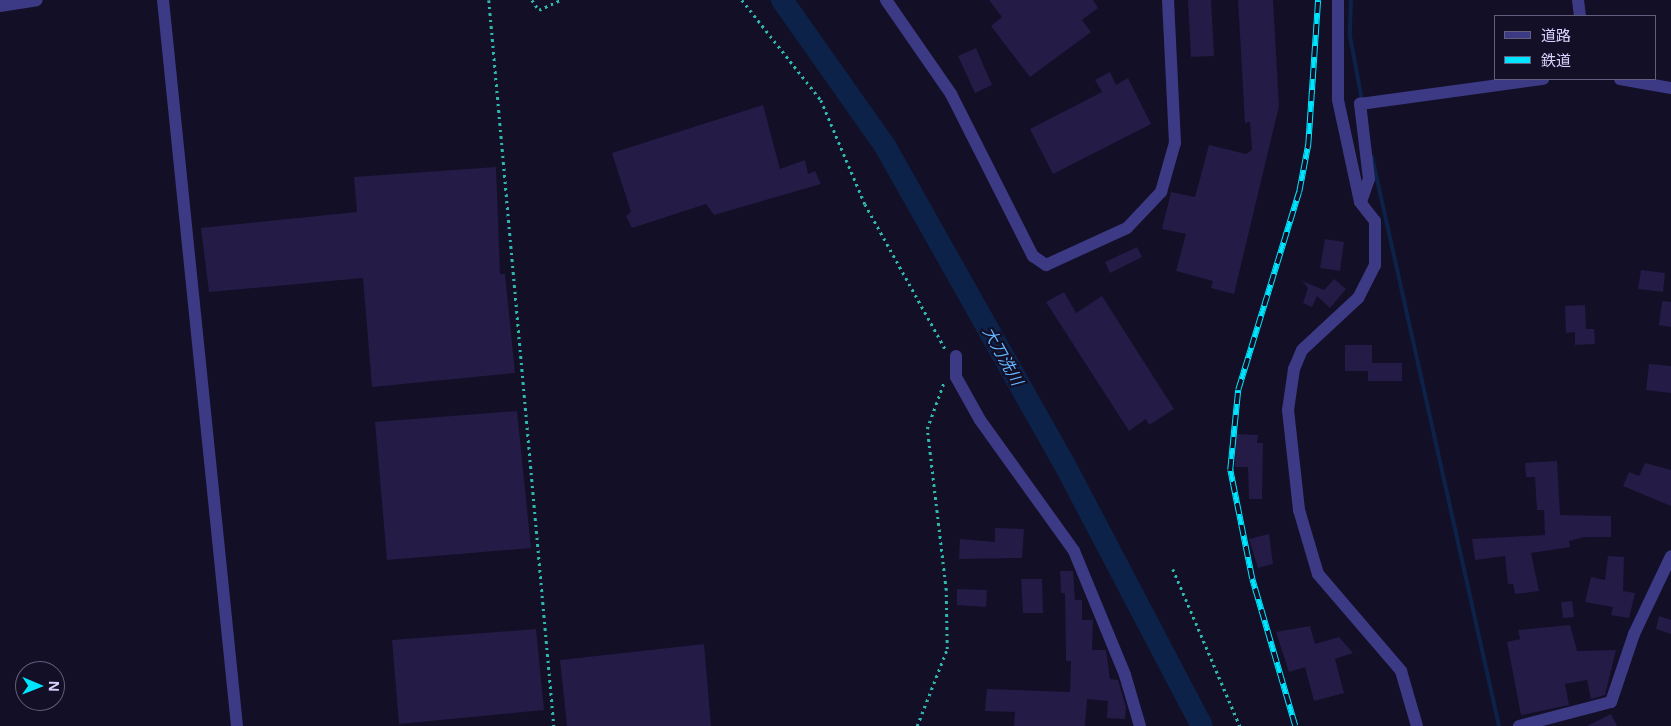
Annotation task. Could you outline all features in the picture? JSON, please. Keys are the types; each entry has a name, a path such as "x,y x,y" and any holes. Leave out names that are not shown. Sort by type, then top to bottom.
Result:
{"street":[{"path":"0,6 37,0"},
{"path":"163,0 237,726"},
{"path":"886,0 951,94 1033,256 1046,265 1127,228 1161,192 1175,143 1168,0"},
{"path":"1338,0 1338,100 1360,202 1374,221 1375,265 1358,298 1318,332 1299,356 1289,391 1292,446 1299,510 1318,574 1401,671 1417,726"},
{"path":"1578,0 1580,15"},
{"path":"1360,202 1369,179 1360,104 1536,80"},
{"path":"1626,80 1671,88"},
{"path":"956,356 956,377 980,420 1074,551 1125,675 1140,726"},
{"path":"1519,726 1611,702 1634,634 1671,556"}],"path":[{"path":"489,0 554,726"},
{"path":"532,0 539,10 560,0"},
{"path":"742,0 821,100 869,212 941,348 956,356 927,429 946,590 946,649 917,726"},
{"path":"1173,569 1240,726"}],"building":[{"path":"989,0 1093,0 1098,8 1082,20 1091,32 1030,77 991,26 1002,17"},
{"path":"1188,0 1211,0 1214,56 1191,57"},
{"path":"1238,0 1273,0 1279,106 1234,294 1211,288 1213,281 1176,271 1186,234 1162,229 1171,192 1195,197 1209,145 1246,154 1252,150 1250,122 1245,123"},
{"path":"976,48 992,85 975,93 958,56"},
{"path":"1110,72 1116,85 1128,78 1151,124 1053,174 1030,129 1102,92 1095,80"},
{"path":"763,105 780,169 805,160 808,174 815,171 821,184 714,215 706,204 632,228 626,216 631,212 612,153"},
{"path":"496,167 500,274 505,274 515,373 372,387 363,278 209,292 201,228 357,212 354,177"},
{"path":"1325,239 1344,242 1340,271 1320,268"},
{"path":"1137,247 1142,257 1110,273 1105,262"},
{"path":"1641,270 1665,273 1663,292 1638,289"},
{"path":"1334,279 1346,289 1330,308 1317,296 1312,307 1303,303 1308,288 1302,281 1324,290"},
{"path":"1064,292 1076,313 1102,296 1174,409 1149,425 1146,419 1129,431 1046,302"},
{"path":"1662,301 1671,302 1671,327 1659,325"},
{"path":"1585,305 1586,329 1594,329 1595,344 1575,345 1575,332 1566,333 1565,306"},
{"path":"1345,345 1372,345 1372,363 1402,363 1402,381 1368,381 1368,371 1345,371"},
{"path":"1649,364 1671,366 1671,393 1646,390"},
{"path":"517,411 531,548 387,560 375,422"},
{"path":"1236,434 1258,435 1257,443 1263,443 1262,499 1249,499 1248,467 1235,467"},
{"path":"1557,461 1560,515 1611,516 1611,537 1585,537 1569,541 1570,547 1531,553 1539,591 1515,594 1513,584 1508,584 1505,556 1475,560 1472,539 1545,535 1544,510 1537,510 1535,477 1526,477 1525,463"},
{"path":"1645,463 1671,470 1671,506 1623,486 1629,472 1639,476"},
{"path":"995,528 1024,529 1022,558 959,559 960,539 995,542"},
{"path":"1269,534 1273,564 1258,568 1249,539"},
{"path":"1608,556 1624,557 1623,591 1635,593 1629,618 1611,615 1613,607 1585,602 1591,577 1605,580"},
{"path":"1060,571 1073,571 1075,600 1082,600 1082,620 1093,620 1092,650 1106,650 1110,679 1118,680 1126,707 1125,719 1107,718 1108,701 1087,699 1085,726 1014,726 1015,712 985,711 987,689 1070,692 1071,661 1066,661 1065,593 1061,593"},
{"path":"1021,579 1042,579 1043,613 1023,613"},
{"path":"957,589 987,590 986,607 957,605"},
{"path":"1572,601 1574,617 1563,618 1561,602"},
{"path":"1659,616 1671,620 1671,634 1656,629"},
{"path":"1570,625 1577,651 1616,650 1605,695 1591,699 1587,680 1565,684 1569,705 1521,715 1507,642 1520,639 1518,630"},
{"path":"1310,626 1315,644 1339,637 1353,653 1335,659 1344,693 1314,701 1305,667 1289,672 1276,632"},
{"path":"536,629 544,710 399,724 392,640"},
{"path":"704,644 711,726 567,726 560,660"},
{"path":"1611,714 1617,726 1587,726"}],"waterway":[{"name":"大刀洗川","path":"782,0 885,146 1067,469 1202,726"},
{"path":"1351,0 1350,36 1362,101"},
{"path":"1372,157 1499,726"}],"railway":[{"path":"1295,726 1252,579 1230,470 1238,390 1299,192 1308,145 1318,0"}]}
